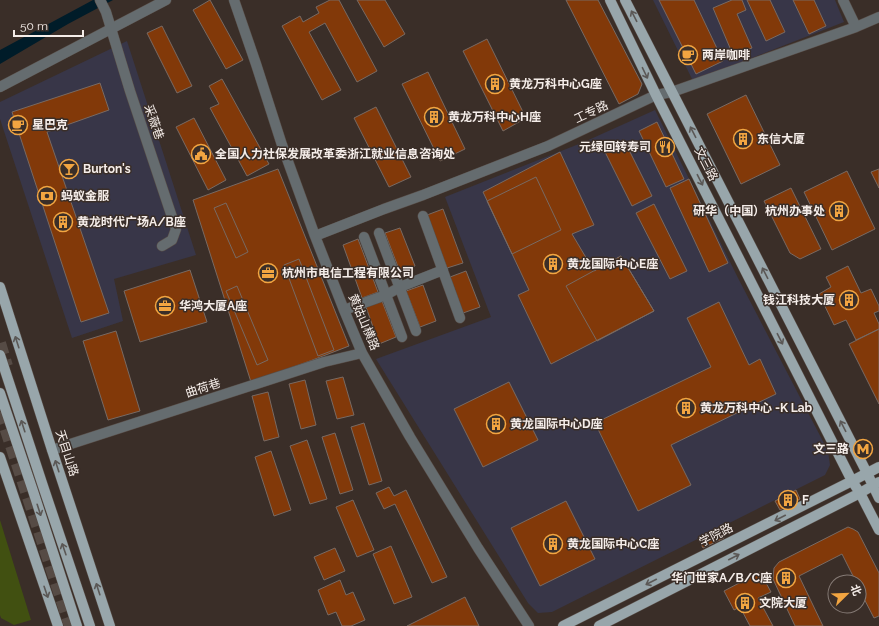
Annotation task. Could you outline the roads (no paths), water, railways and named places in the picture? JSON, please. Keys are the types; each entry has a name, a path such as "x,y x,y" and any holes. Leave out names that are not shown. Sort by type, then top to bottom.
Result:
{"main road":[{"name":"文三路","path":"610,0 656,95 852,481 860,493 879,530"},
{"name":"文三路","path":"625,0 867,473 876,484 879,498"},
{"name":"天目山路","path":"0,288 110,626"},
{"path":"0,355 90,626"},
{"path":"0,393 77,626"},
{"path":"1,461 58,626"},
{"name":"学院路","path":"563,626 879,467"},
{"path":"599,626 876,484"}],"street":[{"path":"0,87 166,0"},
{"name":"黄姑山横路","path":"234,0 282,145 315,236 362,353 410,437 478,548 529,626"},
{"path":"843,0 856,27"},
{"name":"采薇巷","path":"102,3 176,229 172,240 162,246"},
{"name":"工专路","path":"315,236 548,146 656,95 672,92 856,27 879,17"},
{"path":"423,216 460,318"},
{"path":"379,233 416,331"},
{"path":"364,238 402,337"},
{"path":"344,310 386,295 400,287 443,270"},
{"name":"曲荷巷","path":"52,450 324,362 362,353"}],"water":[{"path":"93,0 113,0 68,24 0,64 0,50"}],"tunnel":[{"path":"0,343 7,366"},
{"path":"0,412 70,626"}],"place":[{"name":"两岸咖啡","path":"688,55"},
{"name":"黄龙万科中心G座","path":"495,84"},
{"name":"黄龙万科中心H座","path":"434,117"},
{"name":"星巴克","path":"18,125"},
{"name":"东信大厦","path":"743,139"},
{"name":"元绿回转寿司","path":"665,147"},
{"name":"全国人力社保发展改革委浙江就业信息咨询处","path":"201,154"},
{"name":"Burton's","path":"69,169"},
{"name":"蚂蚁金服","path":"47,196"},
{"name":"研华（中国）杭州办事处","path":"839,211"},
{"name":"黄龙时代广场A/B座","path":"63,222"},
{"name":"黄龙国际中心E座","path":"553,264"},
{"name":"杭州市电信工程有限公司","path":"268,273"},
{"name":"钱江科技大厦","path":"849,300"},
{"name":"华鸿大厦A座","path":"165,306"},
{"name":"黄龙万科中心 -K Lab","path":"686,408"},
{"name":"黄龙国际中心D座","path":"496,424"},
{"name":"文三路","path":"863,449"},
{"name":"F","path":"788,500"},
{"name":"黄龙国际中心C座","path":"553,544"},
{"name":"华门世家A/B/C座","path":"786,578"},
{"name":"文院大厦","path":"745,603"}]}
